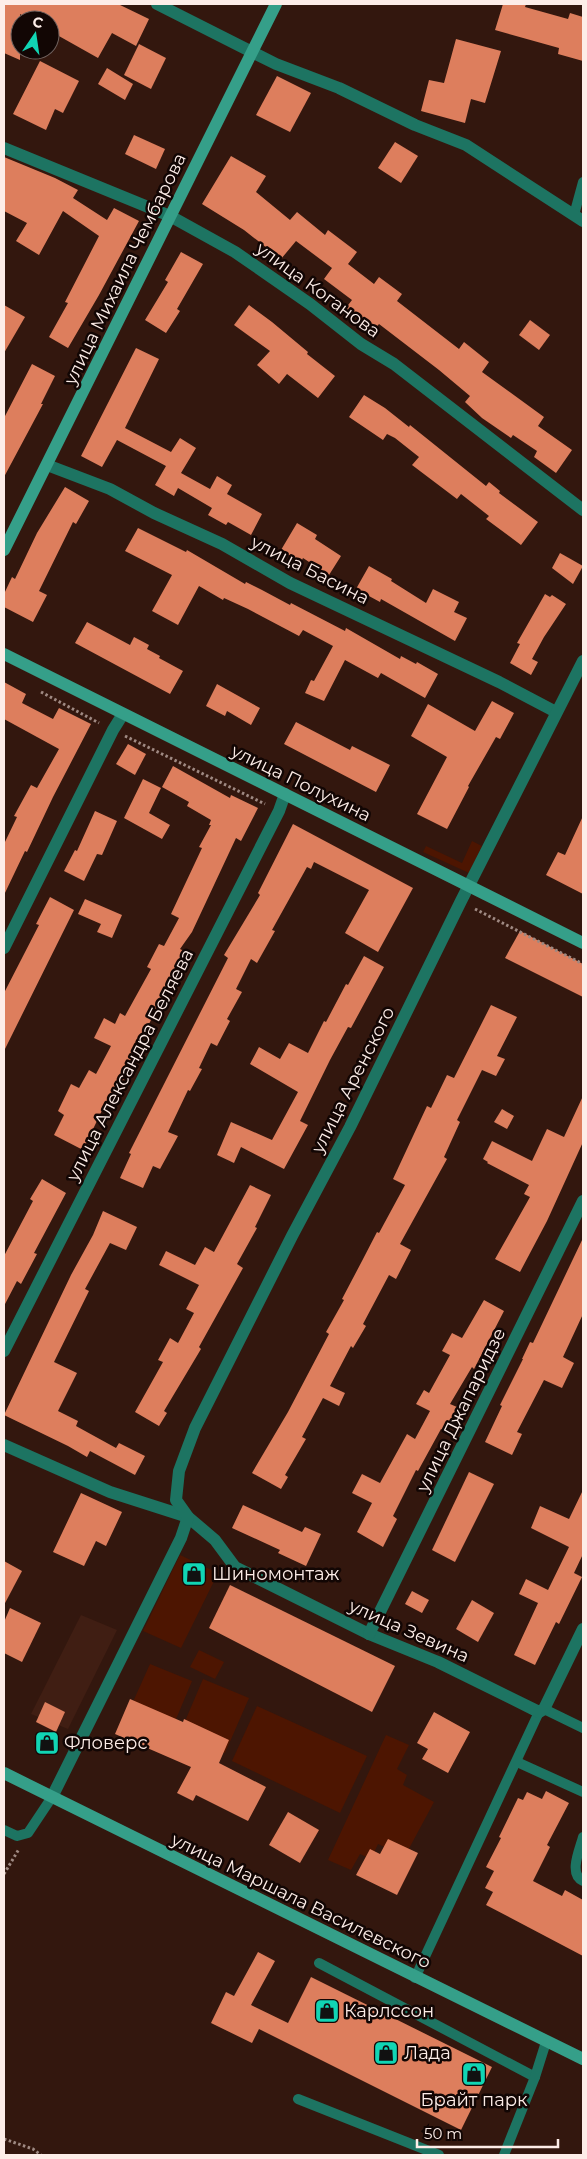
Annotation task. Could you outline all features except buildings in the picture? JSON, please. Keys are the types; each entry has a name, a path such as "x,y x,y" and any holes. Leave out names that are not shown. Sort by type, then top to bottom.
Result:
{"main road":[{"name":"улица Михаила Чембарова","path":"4,550 276,4"},
{"name":"улица Полухина","path":"4,654 583,943"},
{"name":"улица Маршала Василевского","path":"4,1773 583,2060"}],"street":[{"path":"157,4 276,64 339,88 415,125 466,145 579,218"},
{"name":"улица Коганова","path":"4,148 170,216 234,252 310,304 361,344 394,364 583,510"},
{"name":"улица Басина","path":"47,465 110,490 154,513 222,544 290,583 499,682 556,712"},
{"name":"улица Аренского","path":"188,1518 176,1500 178,1471 195,1428 292,1236 350,1127 583,661"},
{"path":"4,948 113,730 123,714"},
{"name":"улица Александра Беляева","path":"4,1351 279,811 285,794"},
{"name":"улица Джапаридзе","path":"369,1634 583,1201"},
{"name":"улица Зевина","path":"4,1445 110,1492 157,1506 188,1518 215,1540 235,1567 369,1634 438,1662 541,1711"},
{"path":"52,1798 181,1538 188,1518"},
{"path":"541,1711 583,1629"}],"lane":[{"path":"579,218 583,182"},
{"path":"415,1978 541,1711 583,1728"},
{"path":"518,1762 583,1792"},
{"path":"4,1830 17,1836 28,1833 52,1798"},
{"path":"583,1837 576,1872 579,1879 583,1881"},
{"path":"319,1963 535,2077"},
{"path":"504,2155 535,2077 546,2042"},
{"path":"298,2099 439,2155"}],"path":[{"path":"4,1874 28,1833"},
{"path":"4,2139 33,2149 41,2155"}],"shaded area":[{"path":"472,841 482,846 469,873 423,852 426,846 462,863"},
{"path":"180,1555 218,1573 181,1648 143,1631"},
{"path":"81,1615 117,1630 68,1729 31,1714"},
{"path":"199,1650 224,1662 215,1679 190,1667"},
{"path":"150,1664 192,1681 171,1731 128,1713"},
{"path":"203,1679 249,1698 225,1753 180,1733"},
{"path":"257,1706 367,1756 340,1813 232,1761"},
{"path":"386,1735 409,1745 397,1769 407,1775 403,1785 434,1802 405,1856 378,1844 371,1859 360,1854 351,1870 328,1860"}],"place":[{"name":"Шиномонтаж","path":"194,1574"},
{"name":"Фловерс","path":"47,1743"},
{"name":"Карлссон","path":"327,2011"},
{"name":"Лада","path":"386,2053"},
{"name":"Брайт парк","path":"474,2074"}]}
